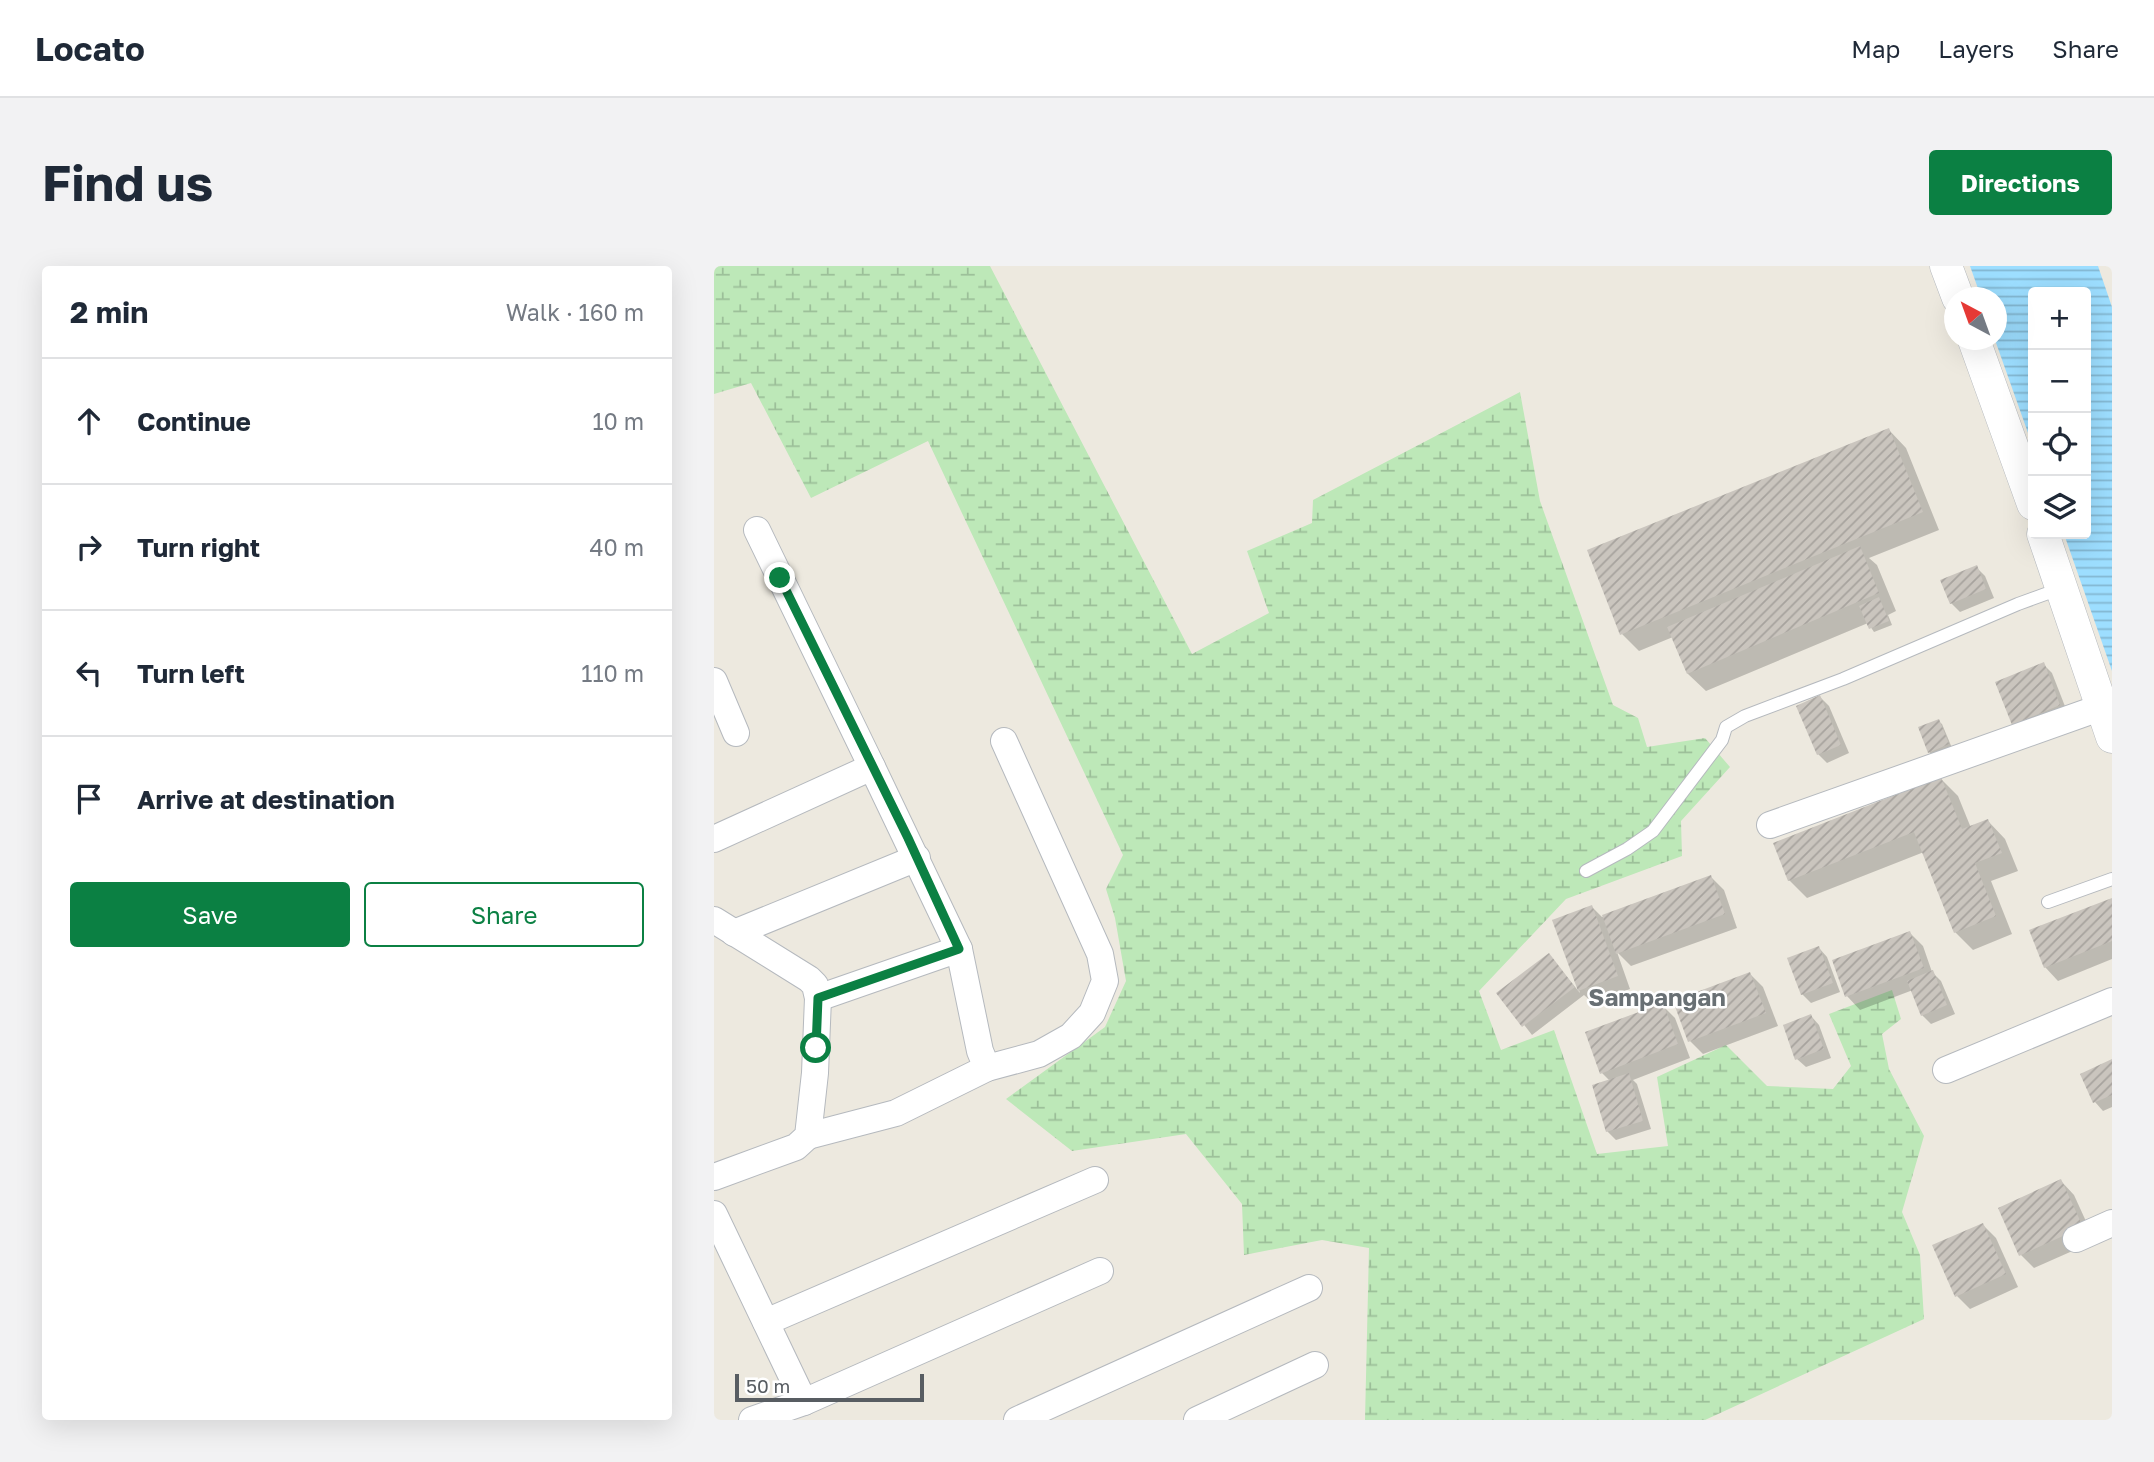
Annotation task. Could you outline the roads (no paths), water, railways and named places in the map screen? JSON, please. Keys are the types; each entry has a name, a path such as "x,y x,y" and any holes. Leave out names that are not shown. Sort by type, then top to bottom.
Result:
{"street":[{"path":"1946,266 1954,287"},
{"path":"1978,350 2028,490"},
{"path":"757,530 959,949 980,1051 987,1068"},
{"path":"2045,539 2112,737"},
{"path":"714,681 736,733"},
{"path":"1770,825 2102,707"},
{"path":"714,1177 796,1147 808,1136 896,1113 987,1068 1039,1054 1071,1037 1092,1013 1105,981 1100,954 1004,741"},
{"path":"714,839 872,767"},
{"path":"724,927 917,858"},
{"path":"724,927 815,985 818,998 815,1073 808,1136"},
{"path":"818,998 959,949"},
{"path":"1946,1070 2112,1001"},
{"path":"766,1322 1095,1180"},
{"path":"714,1214 804,1402"},
{"path":"2076,1239 2112,1223"},
{"path":"752,1420 804,1402 1100,1271"},
{"path":"1017,1420 1309,1288"},
{"path":"1197,1420 1315,1365"}],"lane":[{"path":"1586,871 1627,849 1653,831 1722,740 1726,727 1745,716 1843,679 2018,604 2062,588"},
{"path":"2048,902 2112,879"}],"water":[{"path":"1970,266 2098,266 2112,307 2112,671 2066,539 2091,539 2091,287 2028,287 2028,433 1999,350 2007,350 2007,287 1977,287"}],"district":[{"name":"Sampangan","path":"1657,998"}]}
